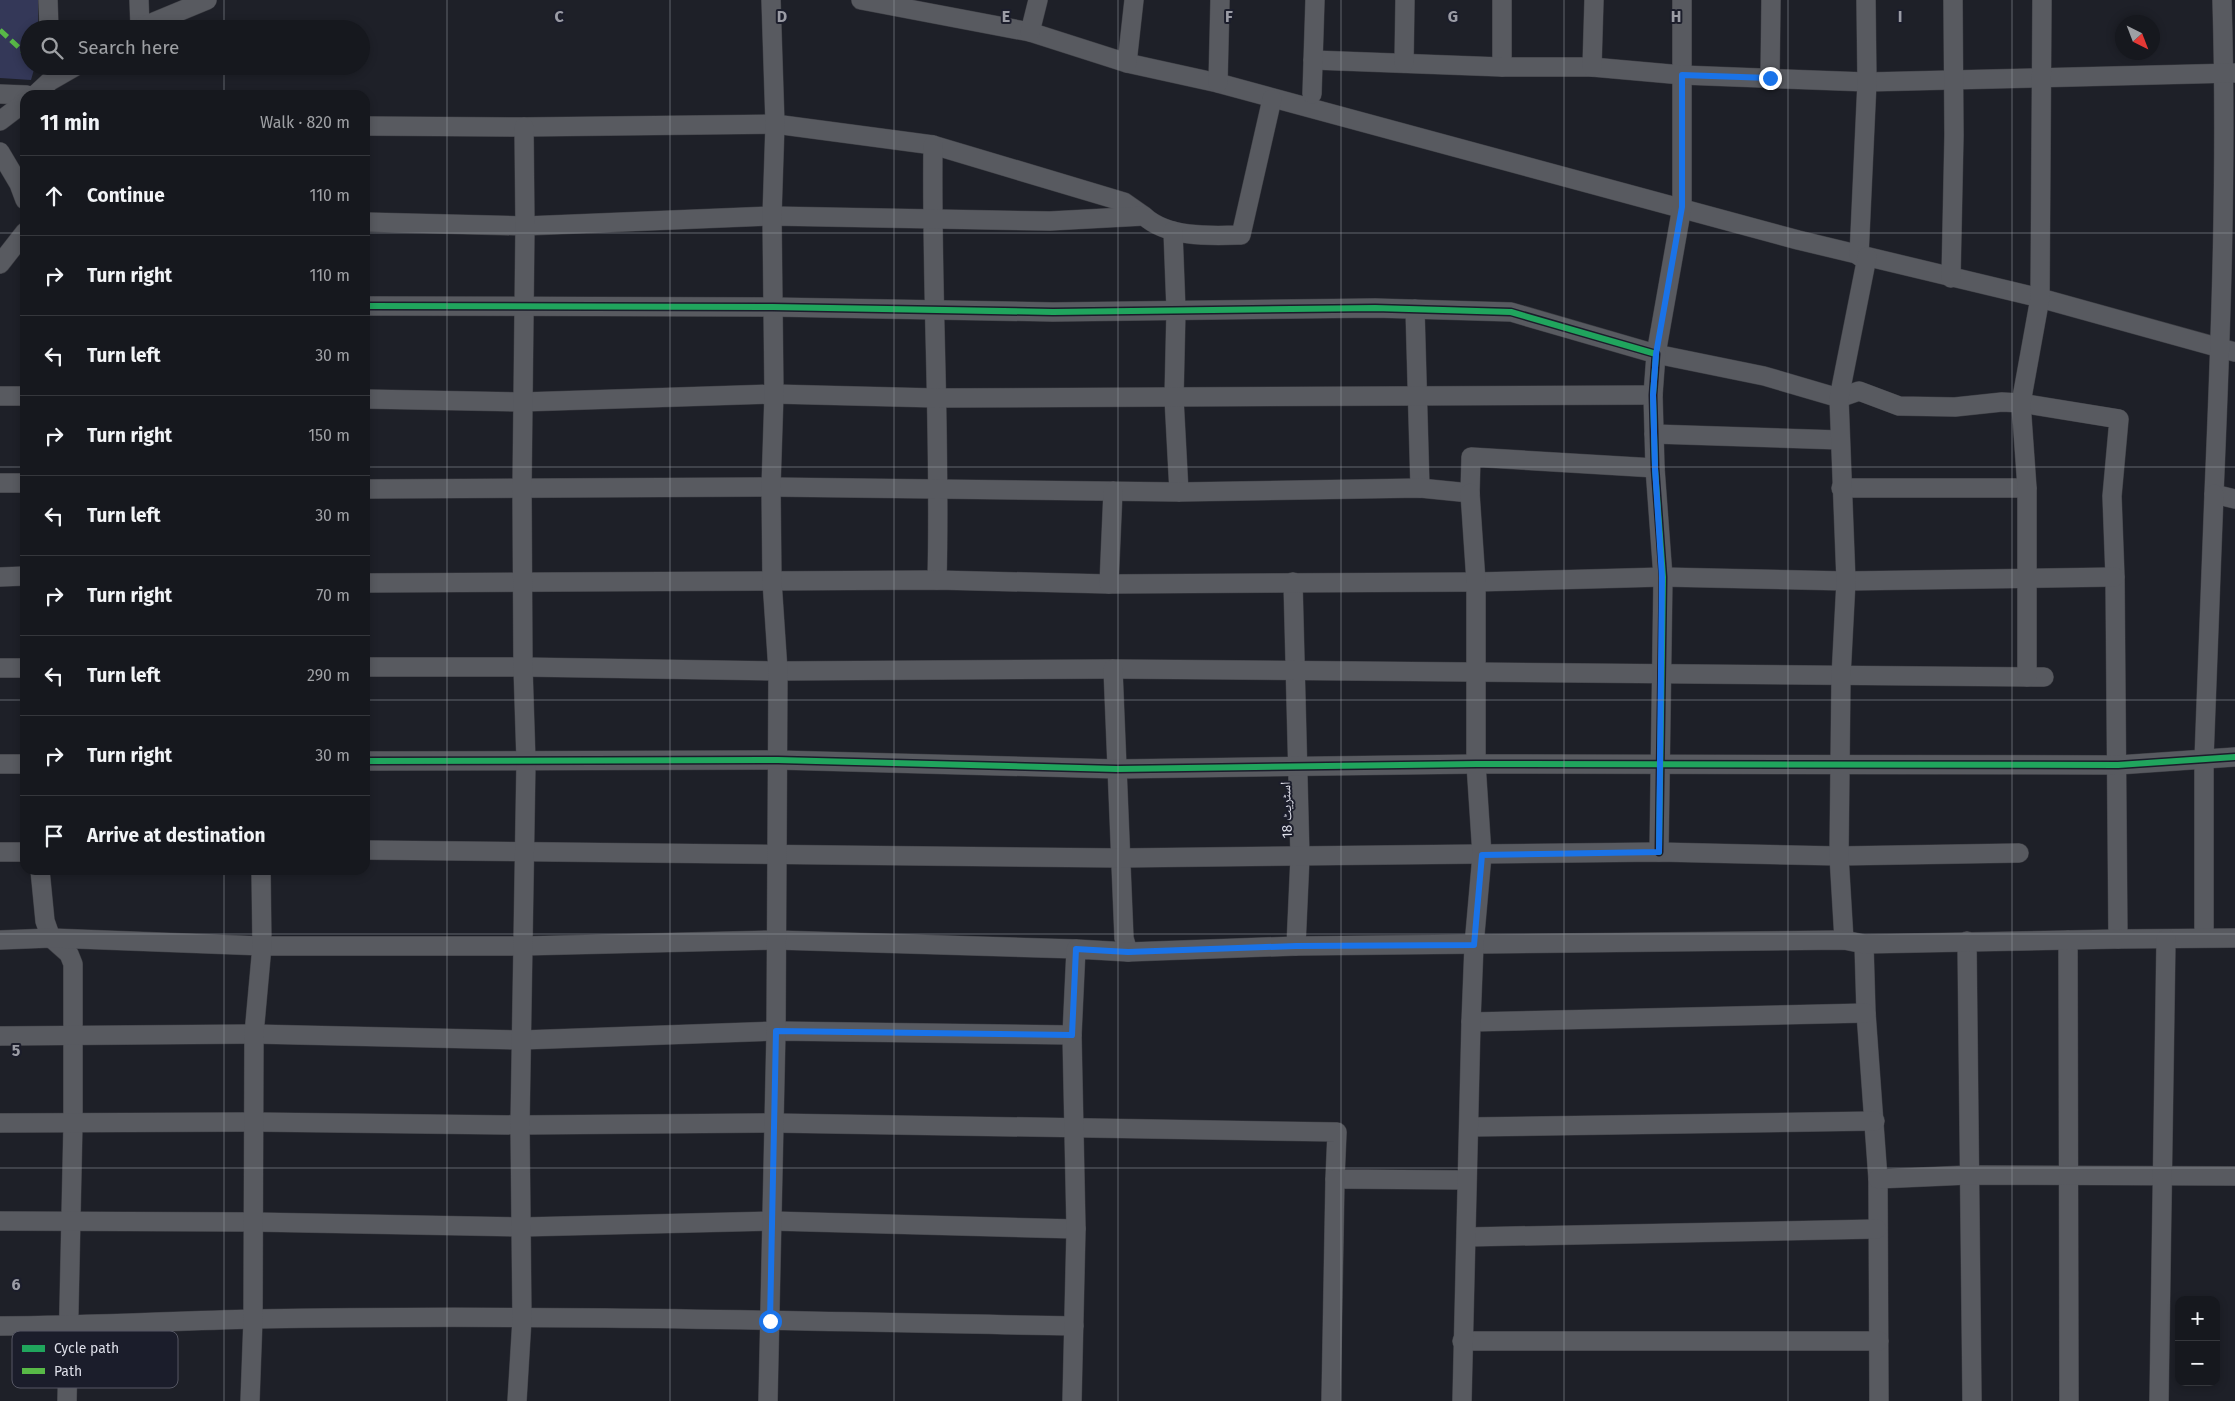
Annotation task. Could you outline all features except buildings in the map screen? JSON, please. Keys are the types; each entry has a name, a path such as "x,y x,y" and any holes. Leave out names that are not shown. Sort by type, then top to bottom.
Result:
{"street":[{"path":"48,0 49,20"},
{"path":"139,0 139,20"},
{"path":"158,20 207,0"},
{"path":"768,1401 776,1031 778,760 778,672 772,580 771,487 774,394 772,216 775,124 771,0"},
{"path":"861,0 939,7 1030,32 1127,63 1218,82 1272,99 1863,256 2040,298 2228,350"},
{"path":"1030,32 1038,0"},
{"path":"1127,63 1134,0"},
{"path":"1218,82 1220,0"},
{"path":"1312,94 1315,0"},
{"path":"1404,63 1405,0"},
{"path":"1502,0 1502,67"},
{"path":"1592,67 1594,0"},
{"path":"1659,852 1662,577 1655,468 1653,395 1656,354 1682,207 1682,0"},
{"path":"1770,78 1771,0"},
{"path":"1844,940 1839,856 1841,677 1846,581 1839,398 1863,256 1867,82 1866,0"},
{"path":"1951,278 1954,80 1953,0"},
{"path":"370,667 523,666 778,672 1113,670 2035,677 2028,579 2027,488 2021,403 2040,298 2042,0"},
{"path":"2204,938 2204,759 2214,494 2228,350 2230,73 2222,0"},
{"path":"1313,60 1502,67 1592,67 1682,75 1867,82 2230,73"},
{"path":"39,90 49,75"},
{"path":"0,94 20,95"},
{"path":"370,126 524,128 775,124 933,144 1124,202 1153,224 1173,230 1213,236 1241,235 1272,99"},
{"path":"0,121 20,106"},
{"path":"517,1401 522,1319 520,1125 526,761 522,581 524,128"},
{"path":"933,144 932,220 939,489 938,580"},
{"path":"0,152 20,187"},
{"path":"370,222 525,226 772,216 1050,221 1144,216"},
{"path":"1173,230 1176,310 1174,398 1179,492"},
{"path":"0,264 20,238"},
{"path":"370,306 773,306 1053,312 1415,309 1511,312 1656,354 1764,376 1839,398 1859,391 1899,406 1955,407 2002,402 2021,403 2119,419 2112,496 2118,765 2118,938"},
{"path":"1415,309 1420,488"},
{"path":"370,399 522,402 774,394 936,398 1653,395"},
{"path":"0,396 20,396"},
{"path":"1654,434 1840,440"},
{"path":"1462,1401 1471,1022 1474,945 1482,855 1476,764 1476,582 1470,493 1471,457 1655,468"},
{"path":"0,483 20,483"},
{"path":"370,489 771,487 1179,492 1420,488 1470,493"},
{"path":"1841,488 2027,488"},
{"path":"1109,584 1114,491"},
{"path":"2214,494 2235,499"},
{"path":"0,577 20,576"},
{"path":"370,583 938,580 1109,584 1476,582 1662,577 1846,581 2115,577"},
{"name":"اسٹریٹ 18","path":"1294,582 1294,671 1300,857 1296,946"},
{"path":"0,668 20,668"},
{"path":"1113,670 1124,938 1128,952"},
{"path":"370,761 778,760 1118,769 1476,764 1840,763 2118,765 2235,757"},
{"path":"0,764 20,764"},
{"path":"370,850 1120,858 1659,852 1839,856 2019,853"},
{"path":"0,852 20,852"},
{"path":"40,875 45,921 51,938 65,950 73,964 73,1123 68,1331"},
{"path":"250,1401 253,1319 254,1034 262,946 261,875"},
{"path":"0,940 51,938 262,946 523,946 776,940 1128,952 1296,946 1844,940 1864,944 2118,938 2235,938"},
{"path":"2159,1401 2166,939"},
{"path":"2068,940 2069,1401"},
{"path":"1966,941 1972,1401"},
{"path":"1864,944 1866,1013 1878,1179 1879,1401"},
{"path":"1072,1401 1076,1127 1072,1035 1076,949"},
{"path":"1471,1022 1866,1013"},
{"path":"0,1036 254,1034 522,1040 776,1031 1072,1035"},
{"path":"0,1123 254,1122 520,1125 774,1122 1338,1132 1335,1179 1331,1401"},
{"path":"1469,1127 1875,1122"},
{"path":"1878,1179 1969,1175 2069,1174 2235,1176"},
{"path":"1335,1179 1466,1180"},
{"path":"0,1221 252,1222 522,1227 772,1221 1076,1229"},
{"path":"1467,1237 1877,1229"},
{"path":"0,1326 68,1326 253,1319 522,1319 1074,1326"},
{"path":"1462,1341 1879,1341"},
{"path":"67,1388 67,1401"}],"shaded area":[{"path":"0,0 38,0 38,20 20,20 20,75 32,75 31,80 0,78"}],"marked path":[{"path":"0,30 20,49"}],"cycle path":[{"path":"370,306 773,307 1053,312 1375,308 1511,312 1656,354 1653,395 1655,468 1663,577 1659,852"},
{"path":"370,761 778,760 1117,769 1476,764 2118,765 2235,757"}],"route":[{"path":"770,1321 776,1031 1072,1035 1076,949 1128,952 1296,946 1474,945 1482,855 1659,852 1662,577 1655,468 1653,395 1656,354 1682,207 1682,75 1770,78"}]}
